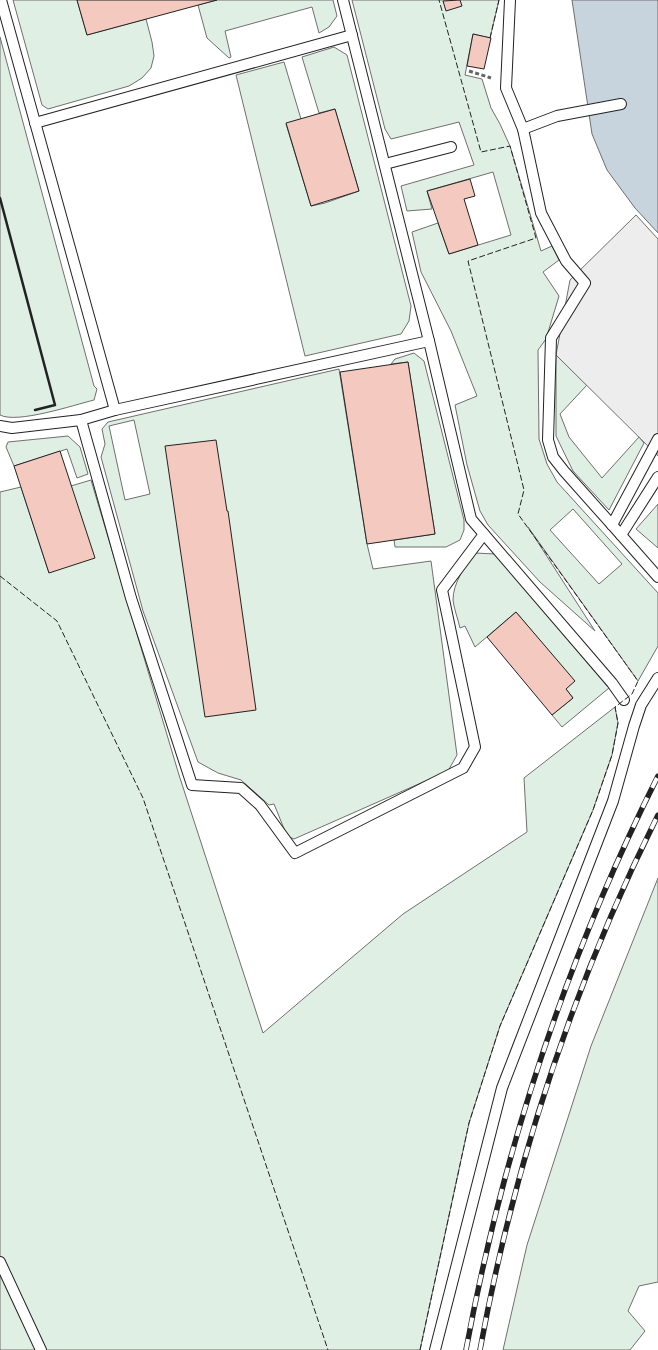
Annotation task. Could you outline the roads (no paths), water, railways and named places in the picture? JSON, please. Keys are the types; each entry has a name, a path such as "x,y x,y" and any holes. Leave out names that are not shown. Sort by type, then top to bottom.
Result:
{"lane":[{"path":"1,0 115,410"},
{"path":"343,0 472,519 612,683 624,700"},
{"path":"510,0 506,88 524,129 541,213 566,261 585,283 551,338 548,440 553,457 564,471 658,577"},
{"path":"35,123 352,35"},
{"path":"524,129 557,116 621,104"},
{"path":"385,164 451,147"},
{"path":"0,426 12,428 81,420 115,410 429,341"},
{"path":"81,420 131,598 192,785 241,788 260,805 295,854 463,768 475,747 442,590 484,534"},
{"path":"612,525 658,439"},
{"path":"621,535 658,477"},
{"path":"435,1350 502,1088 613,802 637,717 658,678"},
{"path":"0,1262 41,1350"}],"railway":[{"path":"466,1350 499,1202 542,1056 595,914 625,844 658,776"},
{"path":"480,1350 510,1212 550,1076 600,943 658,815"}]}
